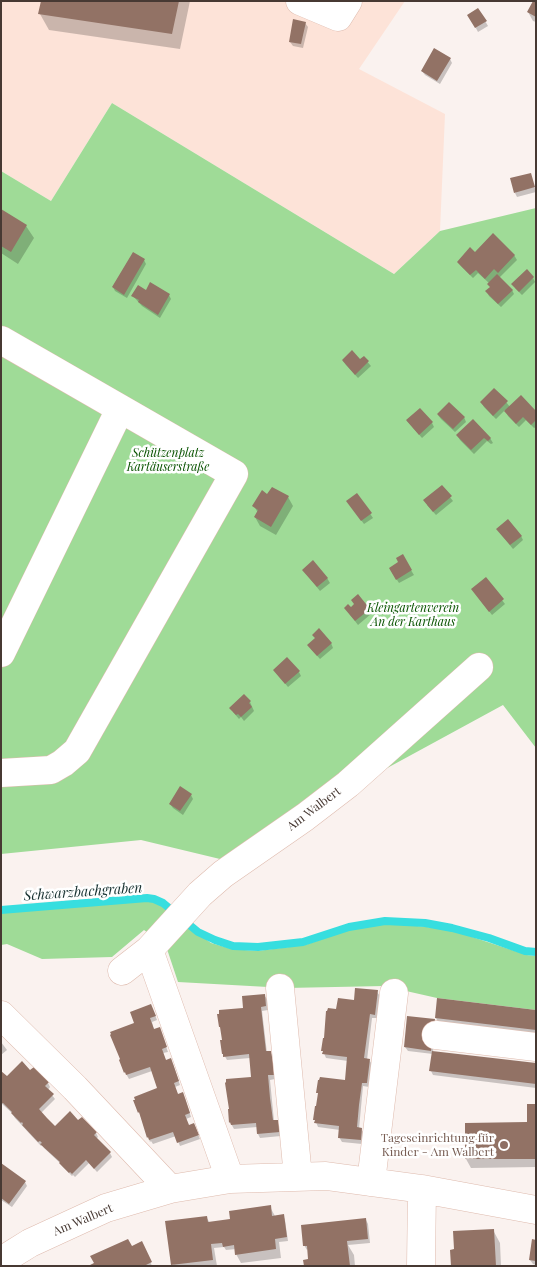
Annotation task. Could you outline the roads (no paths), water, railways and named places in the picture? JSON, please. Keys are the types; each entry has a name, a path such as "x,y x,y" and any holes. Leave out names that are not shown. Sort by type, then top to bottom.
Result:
{"street":[{"path":"300,1 338,17 348,1"},
{"path":"1,340 234,474 77,751 51,770 1,773"},
{"path":"1,653 120,409"},
{"name":"Am Walbert","path":"122,971 154,944 200,894 223,874 306,817 348,784 479,667"},
{"path":"154,944 230,1179"},
{"path":"280,988 298,1177"},
{"path":"372,1182 394,993"},
{"path":"1,1015 75,1088 170,1190"},
{"path":"436,1035 536,1047"},
{"name":"Am Walbert","path":"1,1261 30,1243 106,1208 170,1190 230,1179 326,1176 422,1188 536,1210"},
{"path":"421,1266 422,1188"}],"waterway":[{"name":"Schwarzbachgraben","path":"1,910 147,898 163,903 198,932 233,946 258,947 303,942 349,927 385,921 425,923 452,928 489,938 525,951 536,952"}],"place":[{"name":"Tageseinrichtung für Kinder - Am Walbert","path":"504,1145"}],"park label":[{"name":"Schützenplatz Kartäuserstraße","path":"168,460"},
{"name":"Kleingartenverein An der Karthaus","path":"413,615"}]}
